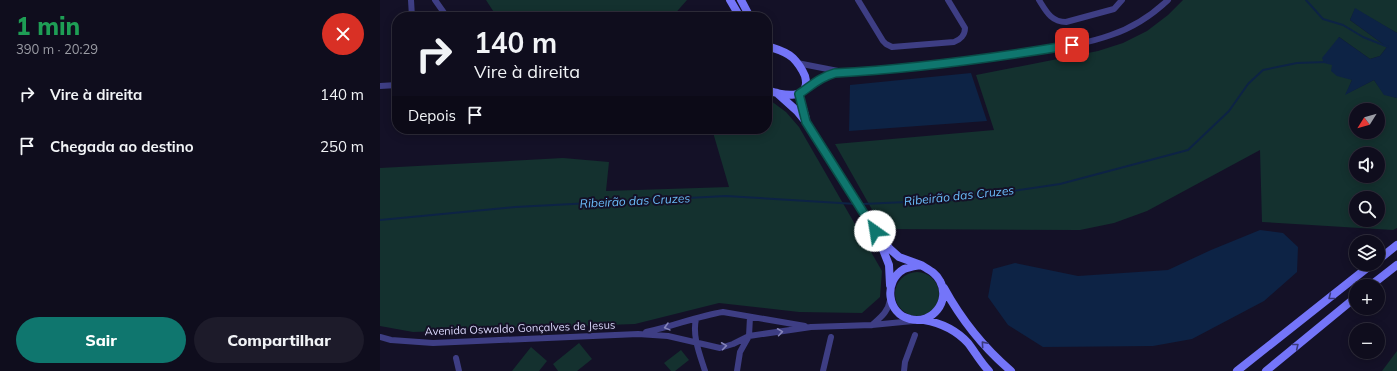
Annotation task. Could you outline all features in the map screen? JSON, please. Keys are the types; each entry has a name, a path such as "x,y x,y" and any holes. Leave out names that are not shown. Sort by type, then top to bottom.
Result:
{"street":[{"path":"411,0 412,12"},
{"path":"434,0 443,12"},
{"path":"730,0 737,12"},
{"path":"741,0 747,12"},
{"path":"858,0 883,41 888,46 892,47 954,42 958,40 965,32 965,27 948,0"},
{"path":"1039,0 1050,16 1059,21 1069,21 1114,9 1122,0"},
{"path":"772,92 777,93 802,93 815,81 835,73 994,58 1087,42 1113,34 1137,23 1168,0"},
{"path":"772,48 788,54 798,62 827,70 847,73"},
{"path":"798,62 806,80 806,86 802,93 806,122"},
{"path":"380,86 392,86"},
{"path":"777,93 798,111 806,122 875,231 890,249 899,257 922,265 937,275 955,309 997,360 1011,371"},
{"path":"872,325 885,314 890,306 890,265 875,231"},
{"path":"1385,254 1397,245"},
{"path":"1379,279 1397,264"},
{"path":"890,290 892,281 897,274 904,269 922,265"},
{"path":"1237,371 1363,271"},
{"path":"749,336 811,327 872,325 920,320 931,316 942,303 944,295 943,287"},
{"path":"890,300 893,307 903,317 945,325 957,333 967,342 989,371"},
{"path":"1266,371 1349,303"},
{"name":"Avenida Oswaldo Gonçalves de Jesus","path":"638,334 669,327 710,314 723,312 750,317"},
{"path":"737,371 740,352 749,336 750,317 811,327"},
{"path":"696,319 697,342 705,371"},
{"name":"Avenida Oswaldo Gonçalves de Jesus","path":"380,337 391,340 432,343 638,334 668,336 720,348 733,344 749,336"},
{"path":"904,371 905,362 915,335"},
{"path":"823,371 830,337"},
{"path":"456,358 459,371"}],"green space":[{"path":"486,0 687,0 676,12 494,12"},
{"path":"1183,0 1397,0 1397,33 1355,9 1350,20 1387,47 1380,56 1370,59 1339,37 1333,65 1352,80 1346,94 1374,80 1384,94 1397,98 1397,228 1393,230 1262,222 1260,150 1147,211 1114,223 1080,230 883,229 835,144 994,130 976,75 1098,51 1123,43 1147,31 1168,15"},
{"path":"772,102 786,112 799,127 882,271 880,297 862,313 799,312 719,303 635,324 413,332 380,326 380,168 563,158 609,162 606,191 729,187 713,134 772,134"},
{"path":"917,272 929,276 935,282 939,294 935,306 929,312 917,316 905,312 899,306 895,294 899,282 905,276"},
{"path":"579,343 592,359 577,371 558,371 553,364"},
{"path":"531,347 547,361 539,371 512,371"},
{"path":"681,350 689,360 675,371 671,371 664,363"},
{"path":"1397,351 1397,371 1382,371"}],"water":[{"path":"1355,8 1397,33 1397,98 1384,95 1374,80 1345,95 1352,80 1337,76 1331,71 1332,65 1324,63 1322,58 1339,37 1370,59 1380,56 1387,47 1350,20"},
{"path":"971,73 987,121 849,131 850,85"},
{"path":"1260,230 1283,233 1298,247 1297,272 1264,301 1192,339 1153,346 1043,347 1008,325 988,297 993,269 1015,263 1078,276 1168,270"}],"waterway":[{"path":"1306,0 1323,19 1343,25 1363,37 1388,47"},
{"name":"Ribeirão das Cruzes","path":"862,204 952,200 1060,184 1188,150 1229,111 1248,84 1263,70 1297,63 1326,62"},
{"name":"Ribeirão das Cruzes","path":"380,220 515,207 726,196 856,204"}],"route":[{"path":"875,231 806,122 799,94 815,81 835,73 922,66 994,58 1072,45"}]}
